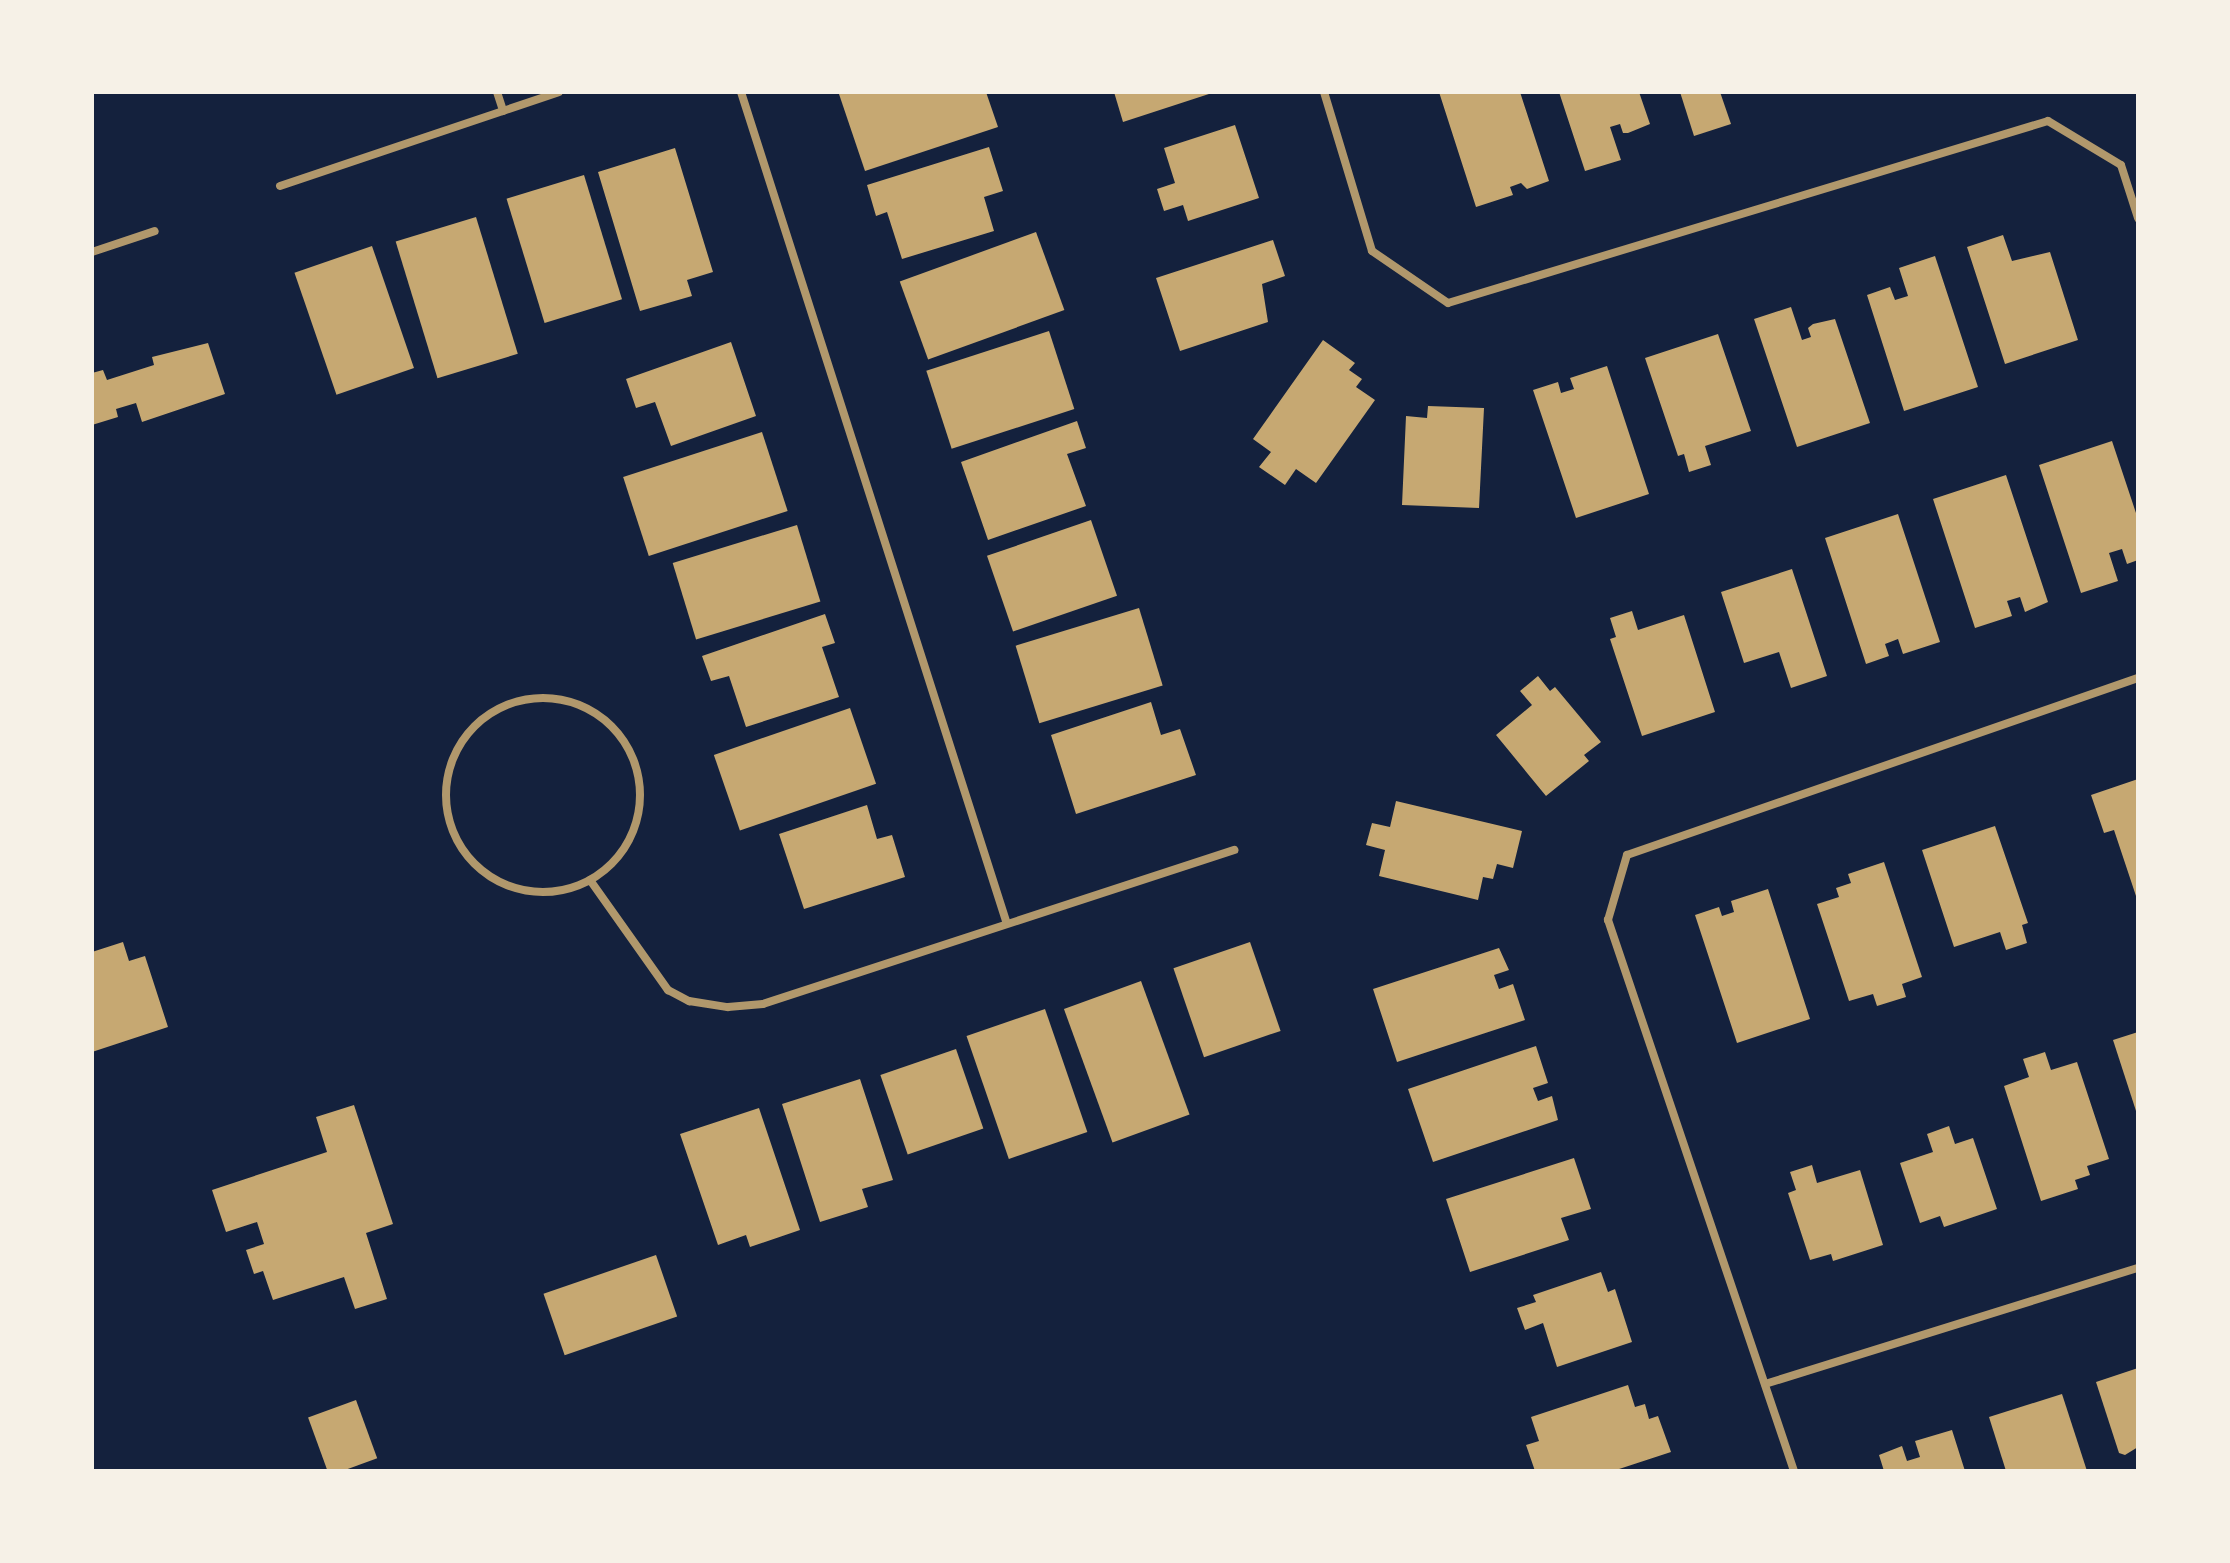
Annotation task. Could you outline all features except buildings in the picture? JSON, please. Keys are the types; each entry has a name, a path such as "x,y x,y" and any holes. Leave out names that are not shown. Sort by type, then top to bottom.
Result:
{"street":[{"path":"497,92 503,111"},
{"path":"280,186 559,92"},
{"path":"741,92 1006,921"},
{"path":"1324,92 1372,251 1448,303 2048,121 2121,165 2138,218"},
{"path":"92,252 155,231"},
{"path":"1794,1471 1608,920 1627,855 2138,678"},
{"path":"539,698 571,702 591,712 623,740 637,769 640,801 633,833 615,860 590,880 560,891 528,892 498,882 473,863 455,838 446,807 447,775 459,745 480,721 508,705 539,698"},
{"path":"590,880 668,990 689,1001 728,1007 763,1004 1006,921 1234,850"},
{"path":"1765,1384 2138,1268"}]}
